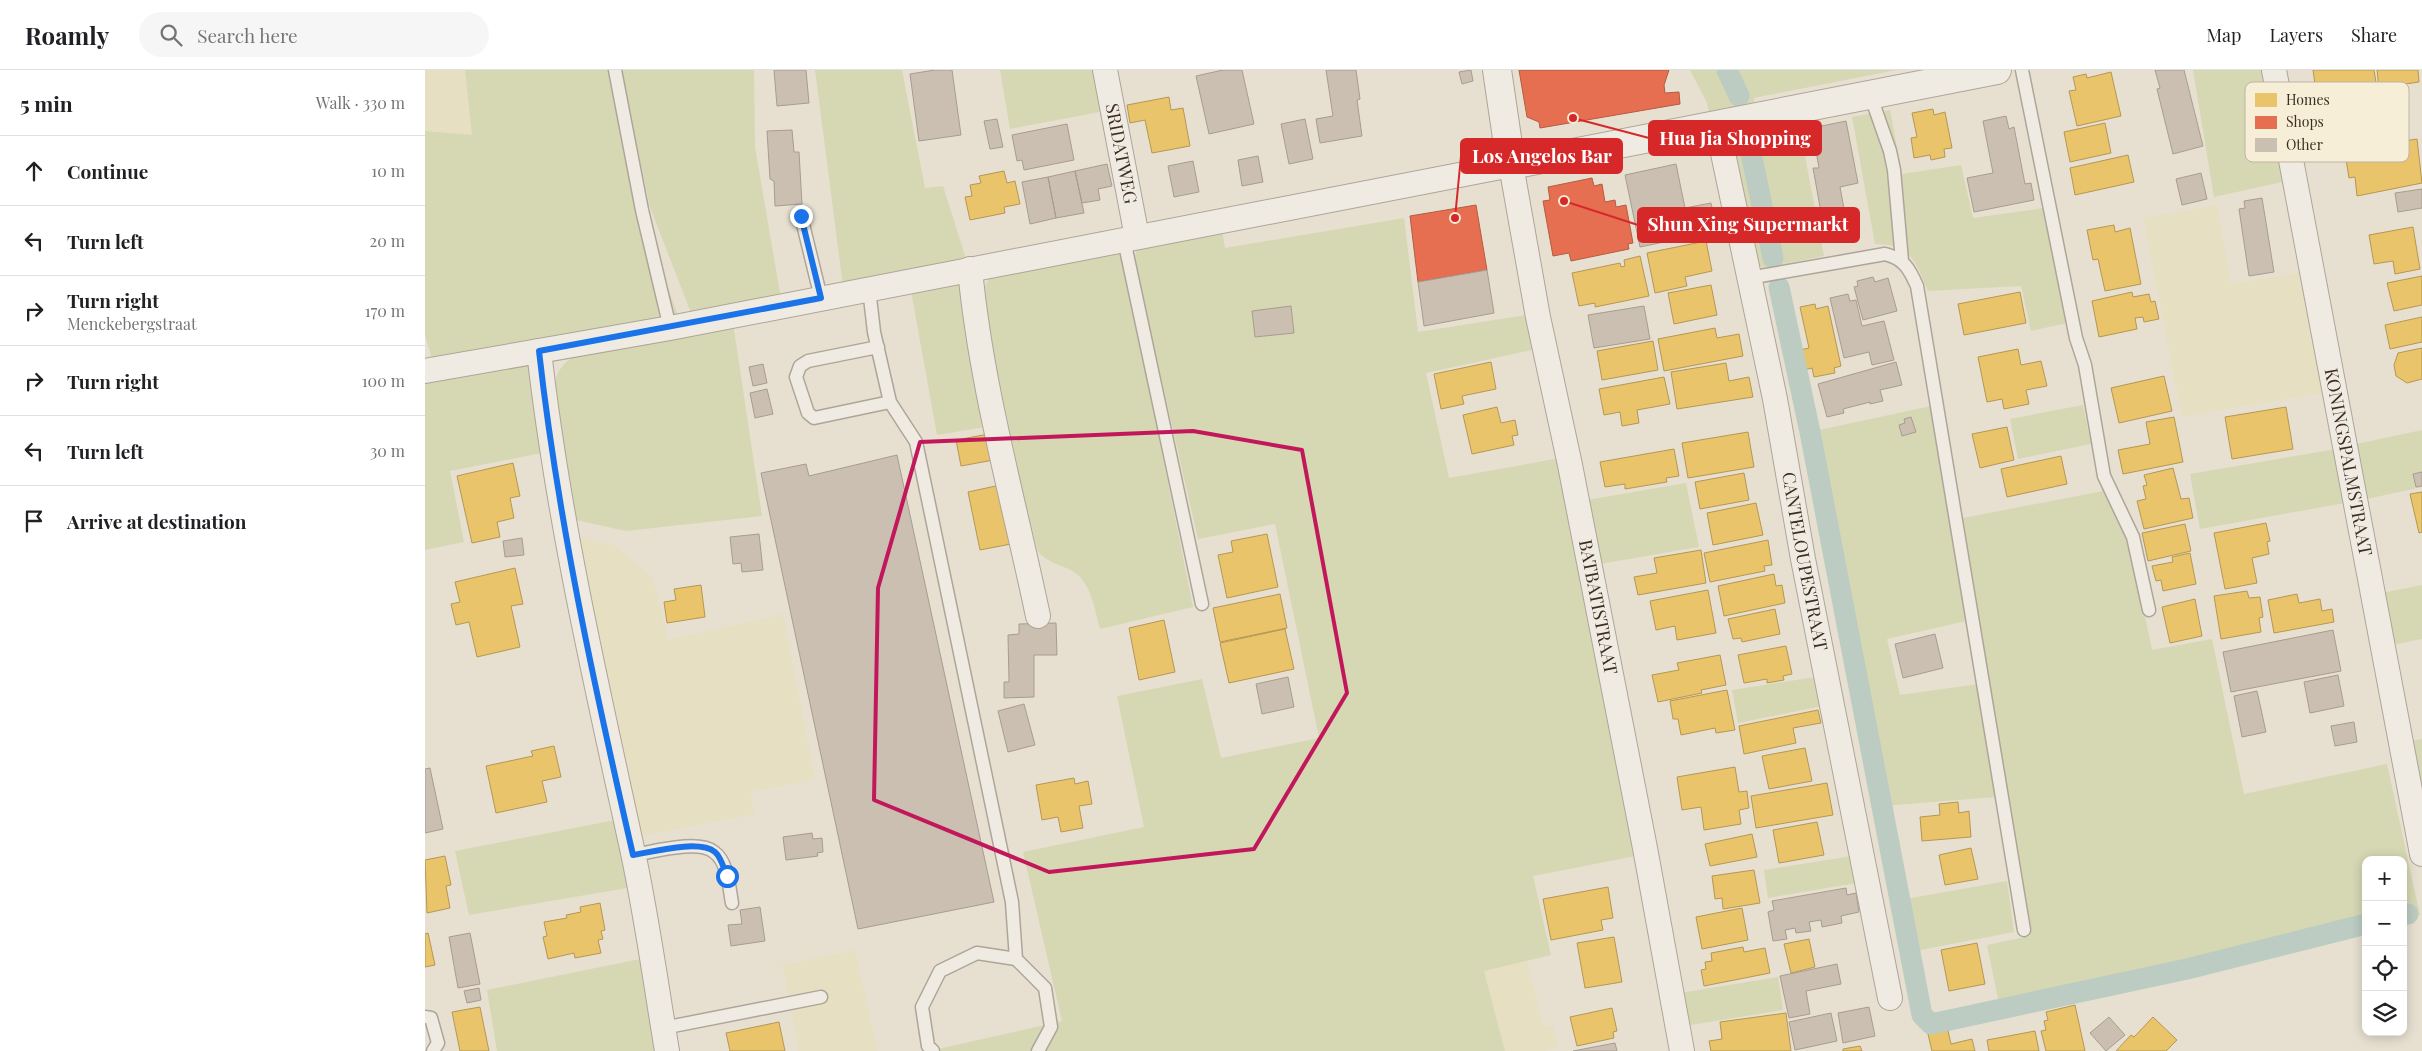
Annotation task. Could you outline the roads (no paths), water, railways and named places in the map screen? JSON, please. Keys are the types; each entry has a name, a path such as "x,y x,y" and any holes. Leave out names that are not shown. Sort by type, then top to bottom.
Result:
{"street":[{"name":"SRIDATWEG","path":"1105,70 1131,238"},
{"path":"1497,70 1511,165"},
{"path":"426,367 539,351 670,328 1997,70"},
{"name":"CANTELOUPESTRAAT","path":"1717,125 1775,399 1803,559 1889,998"},
{"name":"KONINGSPALMSTRAAT","path":"2290,162 2422,854"},
{"name":"BATBATISTRAAT","path":"1511,165 1538,317 1570,465 1645,848 1682,1051"},
{"path":"970,269 977,327 990,404 1038,616"},
{"path":"539,351 546,420 587,644 633,855 667,1051"}],"lane":[{"path":"615,70 642,210 670,328"},
{"path":"2022,70 2076,338 2085,365 2104,476 2133,537 2149,610"},
{"path":"1870,94 1890,151 1894,170 1902,260"},
{"path":"801,216 821,298"},
{"path":"1131,238 1202,604"},
{"path":"1749,278 1872,254 1885,254 1902,260 1910,269 1917,286 2024,930"},
{"path":"869,289 878,347 890,402 916,442 1012,902 1016,959"},
{"path":"878,347 808,361 800,366 796,377 808,413 814,418 890,402"},
{"path":"633,855 696,846 716,852 722,862 732,903"},
{"path":"933,1051 928,1046 922,1007 940,971 977,953 1016,959 1045,988 1051,1028 1039,1051"},
{"path":"663,1028 821,997"},
{"path":"425,1016 431,1018 438,1043 433,1051"}],"waterway":[{"path":"1727,70 1739,96"},
{"path":"1748,139 1773,258"},
{"path":"1779,287 1810,432 1922,1015 1931,1024 2187,969 2362,925"}],"place":[{"name":"Hua Jia Shopping","path":"1573,118"},
{"name":"Shun Xing Supermarkt","path":"1564,201"},
{"name":"Los Angelos Bar","path":"1455,218"}]}
